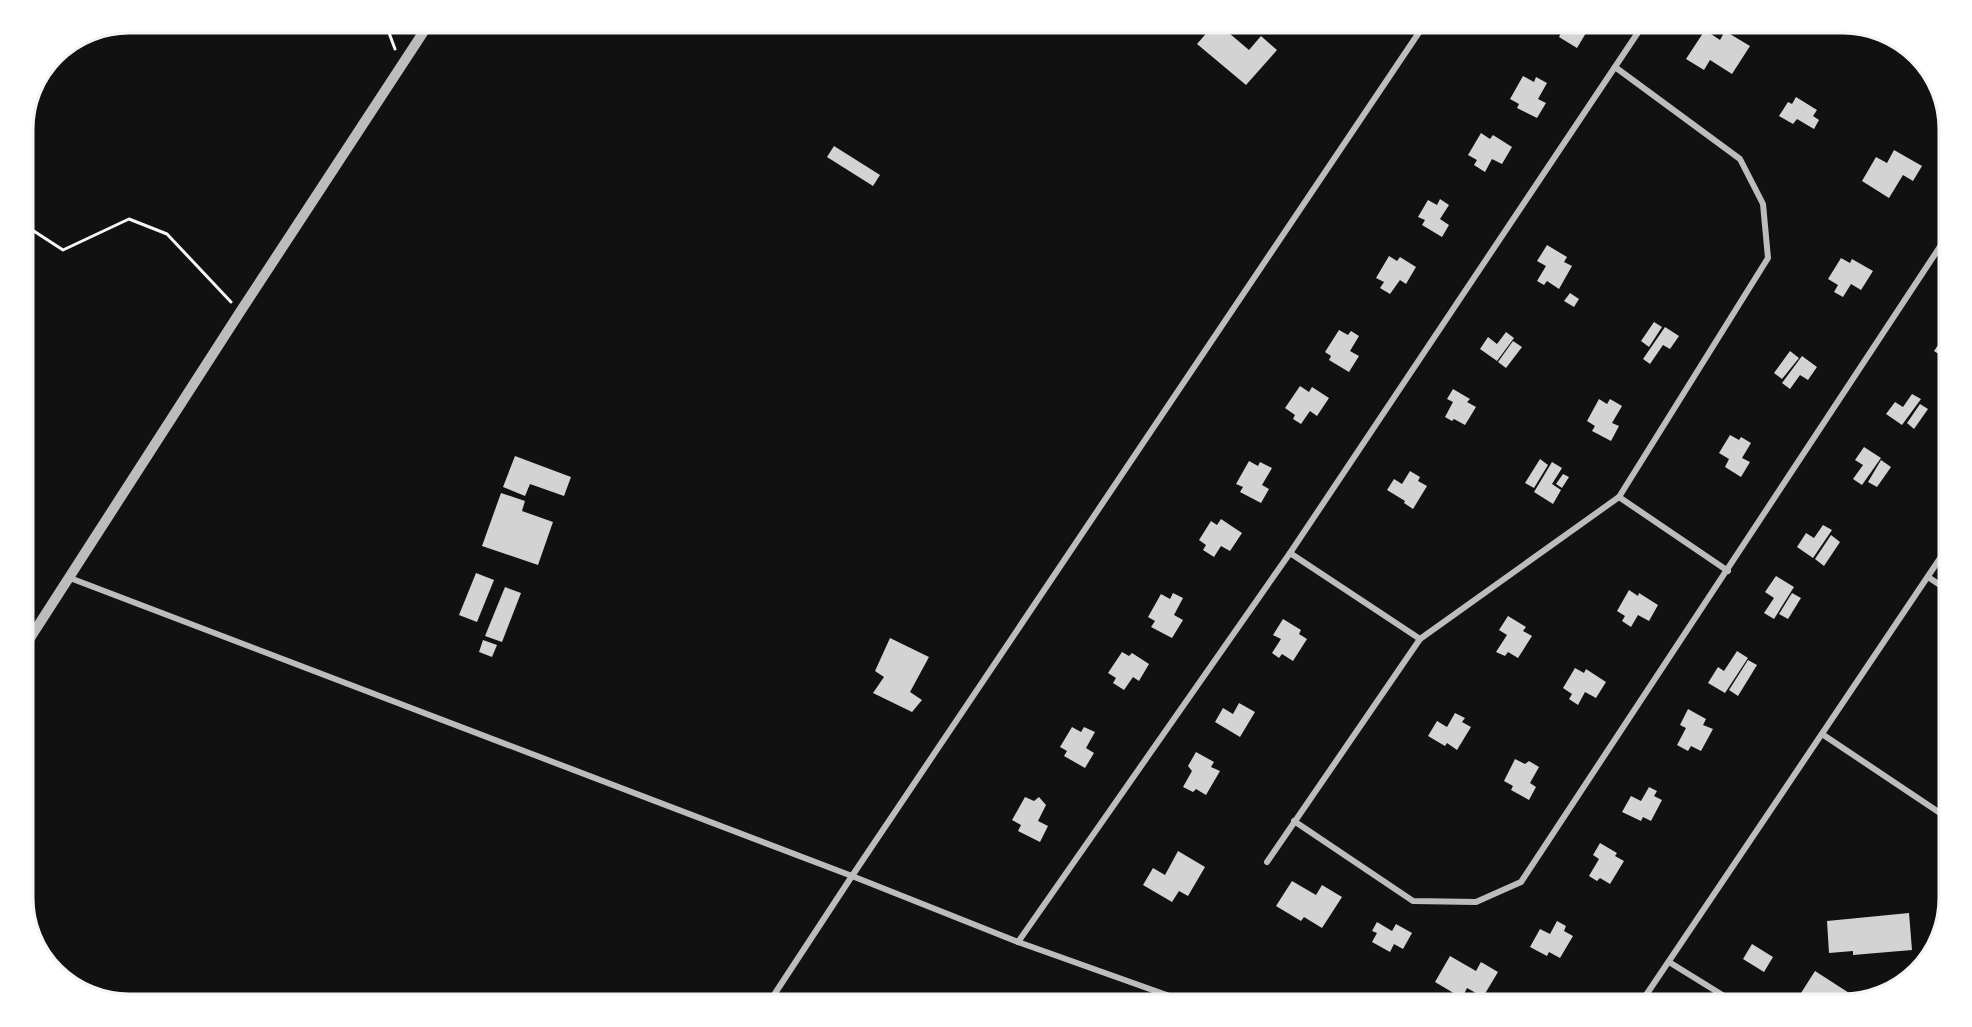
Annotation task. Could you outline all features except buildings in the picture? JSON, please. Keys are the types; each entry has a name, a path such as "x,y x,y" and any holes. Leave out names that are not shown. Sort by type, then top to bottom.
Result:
{"street":[{"path":"33,634 423,33"},
{"path":"775,994 852,876 1419,33"},
{"path":"1018,942 1290,553 1638,33"},
{"path":"1267,862 1420,639 1619,497 1768,258 1763,204 1740,159 1615,67"},
{"path":"1294,821 1413,901 1476,902 1521,882 1939,248"},
{"path":"1619,497 1728,571"},
{"path":"1290,553 1420,639"},
{"path":"1647,994 1939,560"},
{"path":"1928,577 1939,584"},
{"path":"69,578 852,876 1018,942 1162,994"},
{"path":"1822,734 1939,812"},
{"path":"1669,962 1720,994"}],"path":[{"path":"389,33 401,65"},
{"path":"33,230 63,250 129,219 167,234 240,312"}]}
